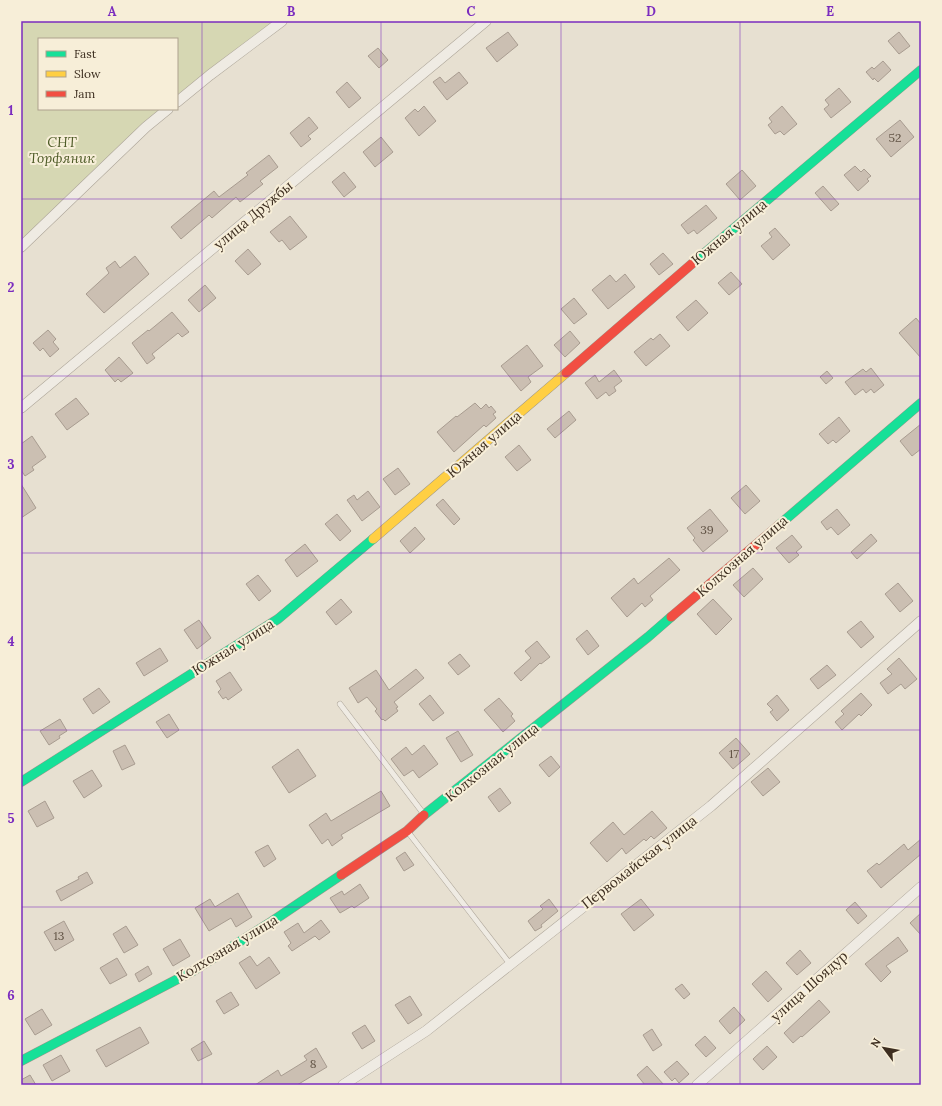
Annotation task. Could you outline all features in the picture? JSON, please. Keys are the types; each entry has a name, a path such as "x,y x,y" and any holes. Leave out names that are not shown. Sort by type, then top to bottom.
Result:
{"street":[{"path":"178,101 282,21"},
{"name":"улица Дружбы","path":"21,408 486,21"},
{"name":"Южная улица","path":"21,782 278,619 407,511 688,267 921,70"},
{"path":"21,247 146,127 167,110"},
{"name":"Колхозная улица","path":"21,1061 193,971 407,831 424,815 648,637 921,403"},
{"name":"Первомайская улица","path":"343,1085 426,1031 711,806 921,621"},
{"name":"улица Шоядур","path":"697,1085 921,887"}],"lane":[{"path":"340,704 424,815"},
{"path":"407,831 510,964"}],"green space":[{"name":"СНТ Торфяник","path":"21,21 282,21 178,101 178,38 38,38 38,110 167,110 21,247"}],"building":[{"path":"508,32 518,45 497,62 486,48"},
{"path":"899,32 910,46 899,54 888,41"},
{"path":"378,48 388,60 379,68 368,56"},
{"path":"883,61 891,70 878,82 874,78 873,80 866,72 872,67 874,69"},
{"path":"459,72 468,83 447,100 433,82 440,77 445,83"},
{"path":"347,82 361,98 349,108 336,92"},
{"path":"839,88 851,102 831,118 824,109 829,105 825,100"},
{"path":"424,106 436,121 419,136 405,118 415,109 418,112"},
{"path":"782,106 797,124 784,135 780,131 775,134 768,125 772,122 769,118"},
{"path":"309,117 318,128 308,136 311,139 301,147 290,133"},
{"path":"900,120 914,137 891,157 876,139"},
{"path":"381,137 393,152 375,167 363,152"},
{"path":"269,155 278,167 260,181 263,184 240,202 236,197 212,218 209,215 181,239 171,227 214,191 219,197 248,175 246,173"},
{"path":"855,166 861,172 864,169 871,176 867,179 869,181 858,191 844,175"},
{"path":"742,170 756,186 740,200 726,184"},
{"path":"344,172 356,187 344,197 332,182"},
{"path":"823,186 839,204 831,211 815,193"},
{"path":"706,205 717,218 697,234 694,230 688,234 681,225"},
{"path":"290,216 307,237 290,250 282,240 279,242 270,232"},
{"path":"775,228 790,245 773,260 761,246 772,237 769,233"},
{"path":"248,249 261,264 248,275 235,261"},
{"path":"663,253 673,264 659,275 650,264"},
{"path":"135,256 149,274 104,313 86,294 109,273 106,268 115,261 120,268"},
{"path":"731,272 742,284 729,295 718,283"},
{"path":"625,274 635,287 608,309 592,290 610,275 616,282"},
{"path":"205,285 216,298 199,312 188,300"},
{"path":"574,298 587,314 574,324 561,309"},
{"path":"696,300 708,313 688,331 676,317"},
{"path":"172,312 189,332 182,337 178,333 152,354 155,358 147,364 132,343"},
{"path":"916,318 921,324 921,358 899,333"},
{"path":"48,330 56,339 53,342 59,349 50,357 43,348 40,351 33,343"},
{"path":"570,331 580,343 565,357 554,345"},
{"path":"660,334 670,346 646,366 634,352 651,338 653,340"},
{"path":"527,345 543,366 528,377 531,382 521,391 501,366"},
{"path":"119,357 133,373 121,382 118,379 115,382 105,370"},
{"path":"871,368 884,385 874,393 871,389 866,393 863,389 855,395 845,382 863,369 866,372"},
{"path":"614,370 622,381 614,387 616,391 609,396 606,392 597,399 585,383 595,375 599,382"},
{"path":"827,371 833,378 826,384 820,377"},
{"path":"76,398 89,414 67,430 55,414"},
{"path":"475,403 481,409 486,404 489,408 491,406 496,412 493,414 496,418 486,427 484,425 454,452 437,432"},
{"path":"569,411 576,420 555,438 547,429"},
{"path":"839,417 850,431 836,443 833,440 828,444 819,434"},
{"path":"921,424 921,449 912,456 900,441"},
{"path":"32,436 46,457 32,467 34,470 25,476 21,470 21,444"},
{"path":"519,445 531,460 517,471 505,457"},
{"path":"398,468 410,484 395,495 383,479"},
{"path":"21,484 36,508 21,518"},
{"path":"746,485 760,501 745,514 731,498"},
{"path":"368,491 380,507 362,521 347,500 354,495 357,500"},
{"path":"443,499 460,519 454,525 436,505"},
{"path":"710,509 728,531 703,552 693,540 695,538 687,528"},
{"path":"837,509 850,525 838,535 831,527 827,530 821,522"},
{"path":"337,514 351,531 340,541 325,524"},
{"path":"415,527 425,539 410,553 400,541"},
{"path":"871,534 877,541 857,559 851,552"},
{"path":"792,535 802,547 796,552 799,555 789,563 776,548"},
{"path":"305,544 318,561 297,577 285,560"},
{"path":"669,558 680,570 650,596 653,600 645,607 642,603 627,617 611,598 634,578 638,584"},
{"path":"753,568 763,579 744,597 733,585"},
{"path":"258,575 271,591 259,601 246,584"},
{"path":"898,583 913,601 900,612 885,594"},
{"path":"341,599 352,612 336,625 326,612"},
{"path":"713,599 732,619 716,635 697,614"},
{"path":"199,620 211,638 197,649 184,630"},
{"path":"861,621 874,637 861,648 847,632"},
{"path":"587,630 599,646 588,655 576,639"},
{"path":"537,641 550,657 541,664 540,663 521,681 514,673 531,658 525,651"},
{"path":"160,648 168,661 144,676 136,663"},
{"path":"460,654 470,666 458,675 448,663"},
{"path":"899,658 917,679 905,689 901,684 888,694 880,683 892,674 887,669"},
{"path":"827,665 836,675 818,689 810,679"},
{"path":"416,669 424,678 394,702 398,707 396,708 398,711 385,721 383,719 382,720 375,711 377,709 367,697 358,703 349,688 376,670 389,690"},
{"path":"230,672 242,690 228,700 226,697 223,699 218,692 221,689 216,681"},
{"path":"99,688 110,702 93,714 83,699"},
{"path":"861,693 872,705 861,716 859,714 842,730 835,722 844,714 841,711"},
{"path":"430,695 444,713 433,721 419,704"},
{"path":"777,695 789,710 777,721 770,712 773,710 767,704"},
{"path":"499,698 513,714 511,716 515,721 503,732 484,710"},
{"path":"169,714 179,730 167,738 156,722"},
{"path":"60,719 67,731 59,736 60,738 49,745 40,731"},
{"path":"458,731 473,755 461,762 446,738"},
{"path":"736,738 750,754 733,769 719,753"},
{"path":"125,745 135,764 122,770 113,751"},
{"path":"424,745 438,764 419,778 413,770 404,776 391,759 406,747 412,755"},
{"path":"298,749 316,776 289,793 272,767"},
{"path":"551,756 560,767 549,777 539,765"},
{"path":"768,768 780,782 763,796 751,782"},
{"path":"92,770 102,786 84,798 73,781"},
{"path":"500,788 511,803 499,812 488,797"},
{"path":"381,791 390,806 341,835 343,838 332,846 328,839 322,844 309,825 326,813 331,821"},
{"path":"45,801 54,818 37,827 28,811"},
{"path":"652,811 667,828 654,839 651,836 646,841 644,839 626,854 622,848 607,862 590,843 613,822 624,835"},
{"path":"921,839 921,854 881,888 867,871 877,863 879,865 904,844 908,850"},
{"path":"268,845 276,859 264,867 255,852"},
{"path":"405,852 414,865 404,871 396,858"},
{"path":"87,872 93,883 61,901 56,891 79,879 78,877"},
{"path":"360,884 369,898 354,908 352,906 340,913 330,898 342,891 344,895"},
{"path":"238,893 252,917 236,927 231,918 209,931 195,908 210,899 215,907"},
{"path":"549,899 558,911 541,925 542,927 535,931 528,921 543,909 540,906"},
{"path":"641,899 654,915 634,931 621,914"},
{"path":"855,902 867,916 858,924 846,910"},
{"path":"921,913 921,935 910,923"},
{"path":"321,920 330,932 319,940 315,936 292,951 288,946 291,943 284,932 298,923 304,933"},
{"path":"64,921 74,940 55,951 44,932"},
{"path":"126,926 138,945 124,953 113,934"},
{"path":"898,937 908,951 886,966 891,972 881,982 865,964"},
{"path":"180,939 190,956 173,966 163,949"},
{"path":"800,950 811,963 797,975 786,963"},
{"path":"250,956 257,966 269,957 280,973 256,989 239,963"},
{"path":"117,958 127,975 110,984 100,968"},
{"path":"148,966 152,974 139,982 135,974"},
{"path":"766,971 782,989 768,1002 752,984"},
{"path":"682,984 690,994 684,999 675,989"},
{"path":"231,992 239,1005 224,1014 216,1001"},
{"path":"410,996 422,1015 408,1024 395,1005"},
{"path":"819,1000 830,1012 793,1043 784,1033"},
{"path":"734,1007 745,1020 730,1034 719,1021"},
{"path":"42,1009 52,1025 35,1035 25,1019"},
{"path":"365,1025 375,1041 362,1049 352,1033"},
{"path":"140,1027 149,1043 106,1067 96,1050"},
{"path":"652,1029 662,1045 653,1051 643,1035"},
{"path":"705,1036 716,1048 706,1057 695,1045"},
{"path":"204,1041 212,1054 198,1061 191,1049"},
{"path":"767,1046 777,1057 763,1070 753,1059"},
{"path":"316,1048 327,1067 297,1085 255,1085 278,1070 281,1076 307,1060 304,1056"},
{"path":"61,1055 70,1071 52,1081 43,1065"},
{"path":"677,1061 689,1074 679,1083 675,1078 672,1081 664,1072"},
{"path":"647,1066 664,1085 645,1085 637,1075"},
{"path":"30,1075 36,1085 21,1085 21,1080"}],"traffic: fast":[{"path":"694,262 921,70"},
{"path":"779,525 921,403"},
{"path":"21,782 278,619 373,539"},
{"path":"424,815 648,637 671,617"},
{"path":"21,1061 193,971 271,922 341,875"}],"traffic: slow":[{"path":"373,539 566,373"}],"traffic: jam":[{"path":"566,373 694,262"},
{"path":"671,617 779,525"},
{"path":"341,875 407,831 424,815"}]}
